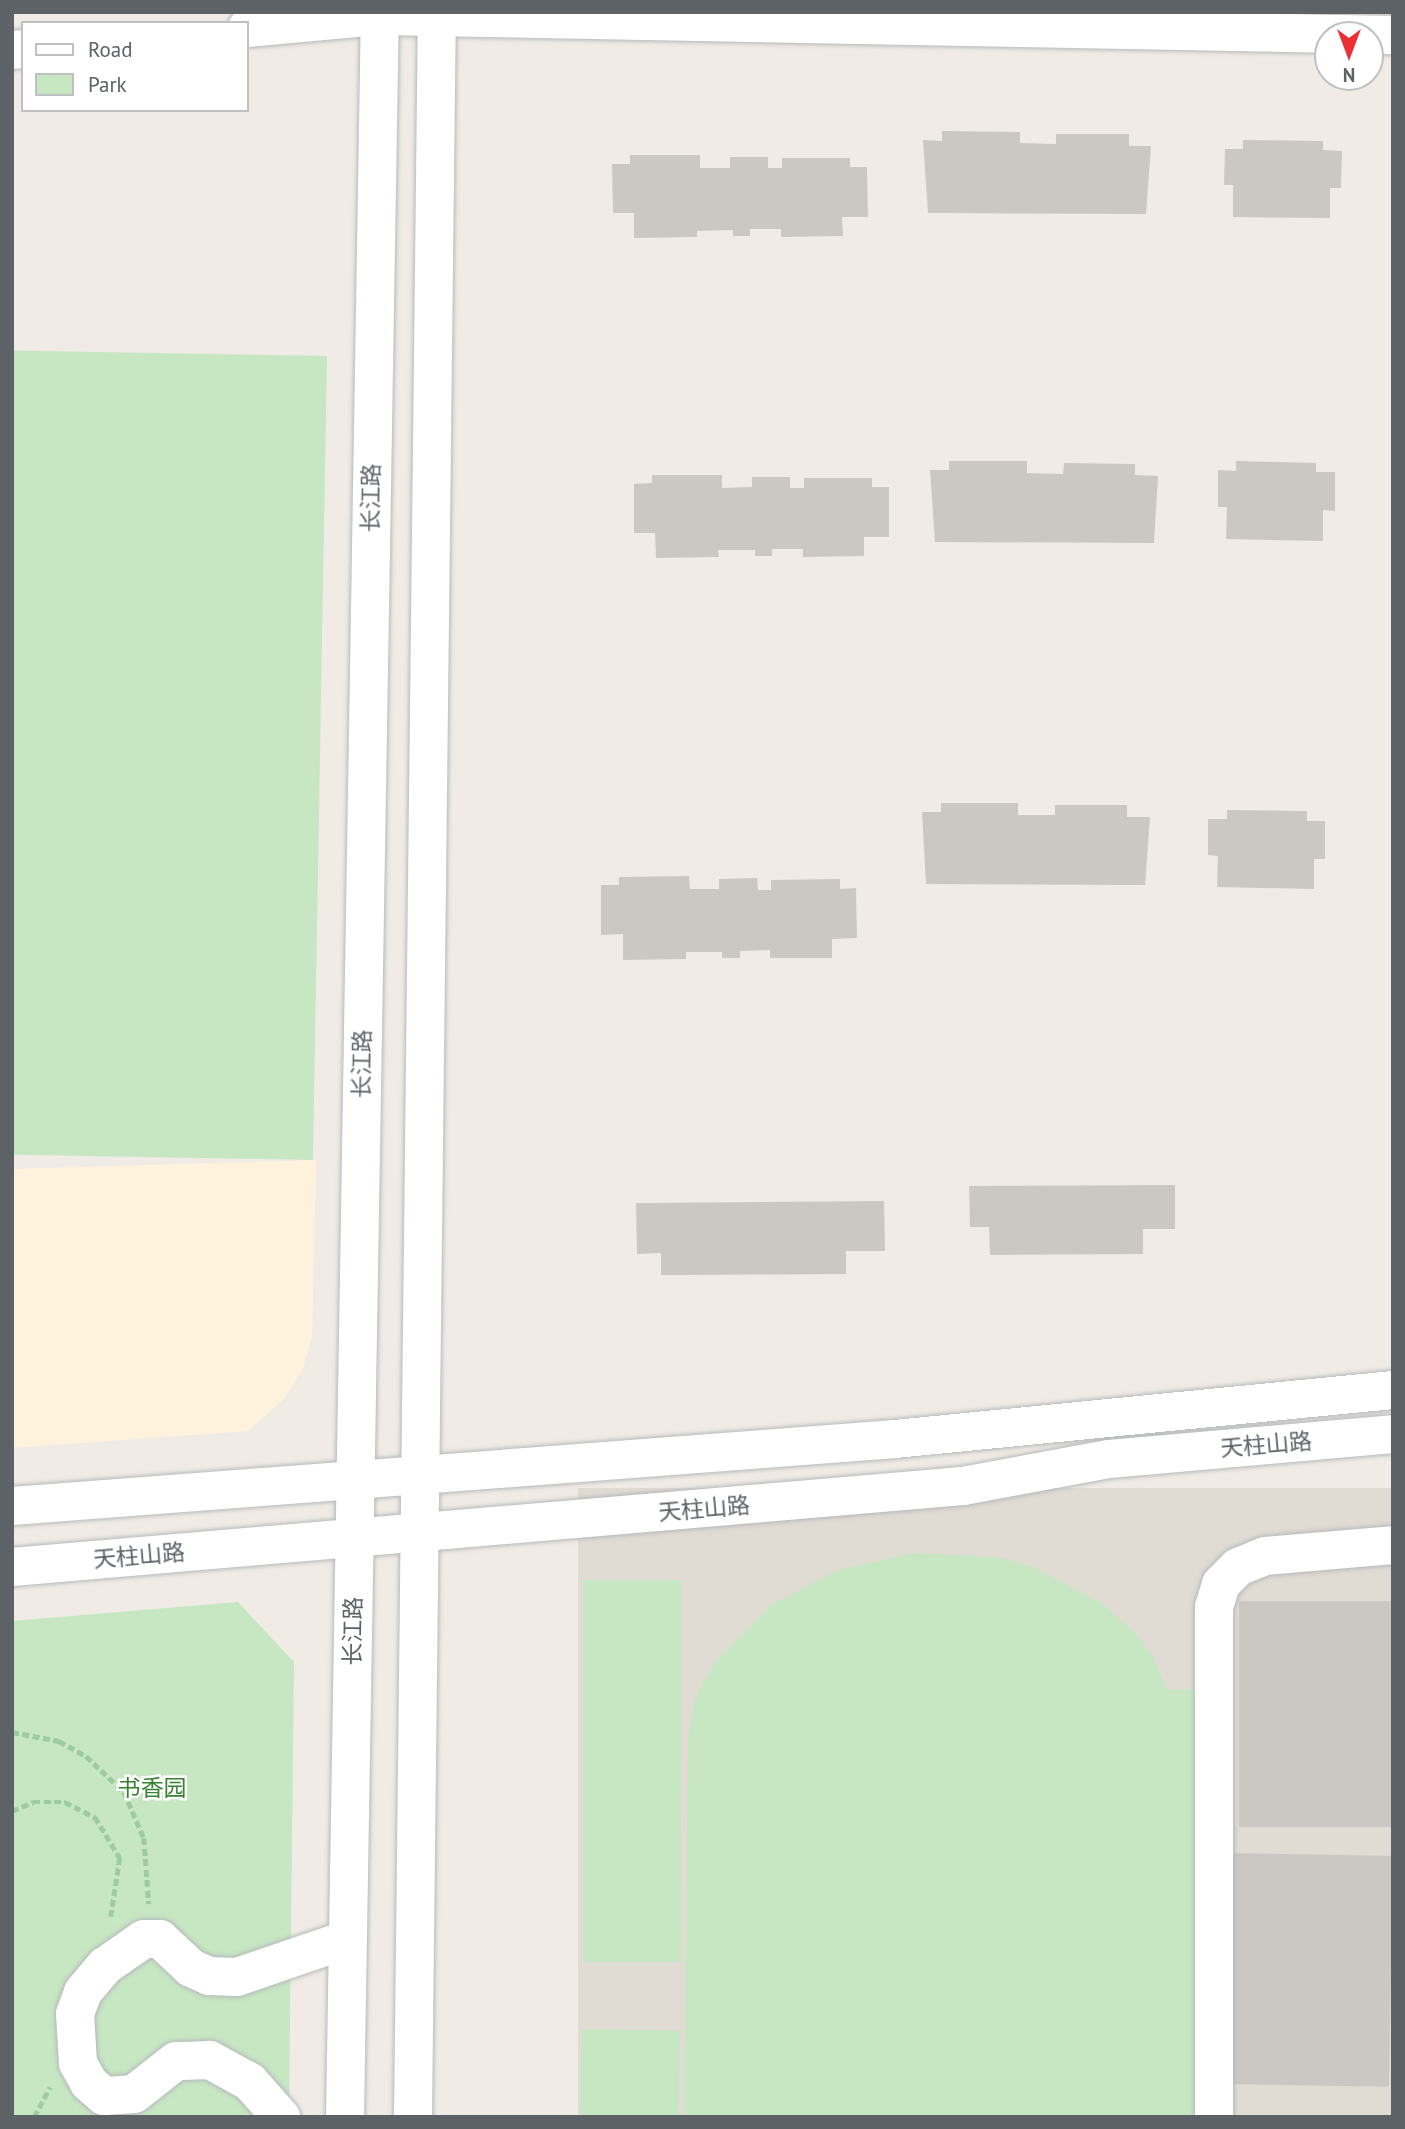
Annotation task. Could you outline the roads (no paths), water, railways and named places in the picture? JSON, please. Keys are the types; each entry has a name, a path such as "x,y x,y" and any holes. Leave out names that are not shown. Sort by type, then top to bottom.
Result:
{"street":[{"path":"248,28 380,14 1314,26"},
{"name":"长江路","path":"345,2117 380,14"},
{"path":"413,2117 437,15"},
{"name":"天柱山路","path":"12,1506 895,1439 1393,1390"},
{"name":"天柱山路","path":"12,1567 963,1486 1109,1459 1393,1434"},
{"path":"1214,2117 1214,1606 1221,1584 1238,1567 1265,1556 1393,1545"},
{"path":"281,2117 250,2082 210,2060 176,2061 134,2094 122,2098 104,2096 89,2084 78,2063 75,2014 83,1992 105,1966 150,1938 160,1939 191,1968 209,1976 237,1977 348,1939"}],"park label":[{"name":"书香园","path":"152,1788"}]}
